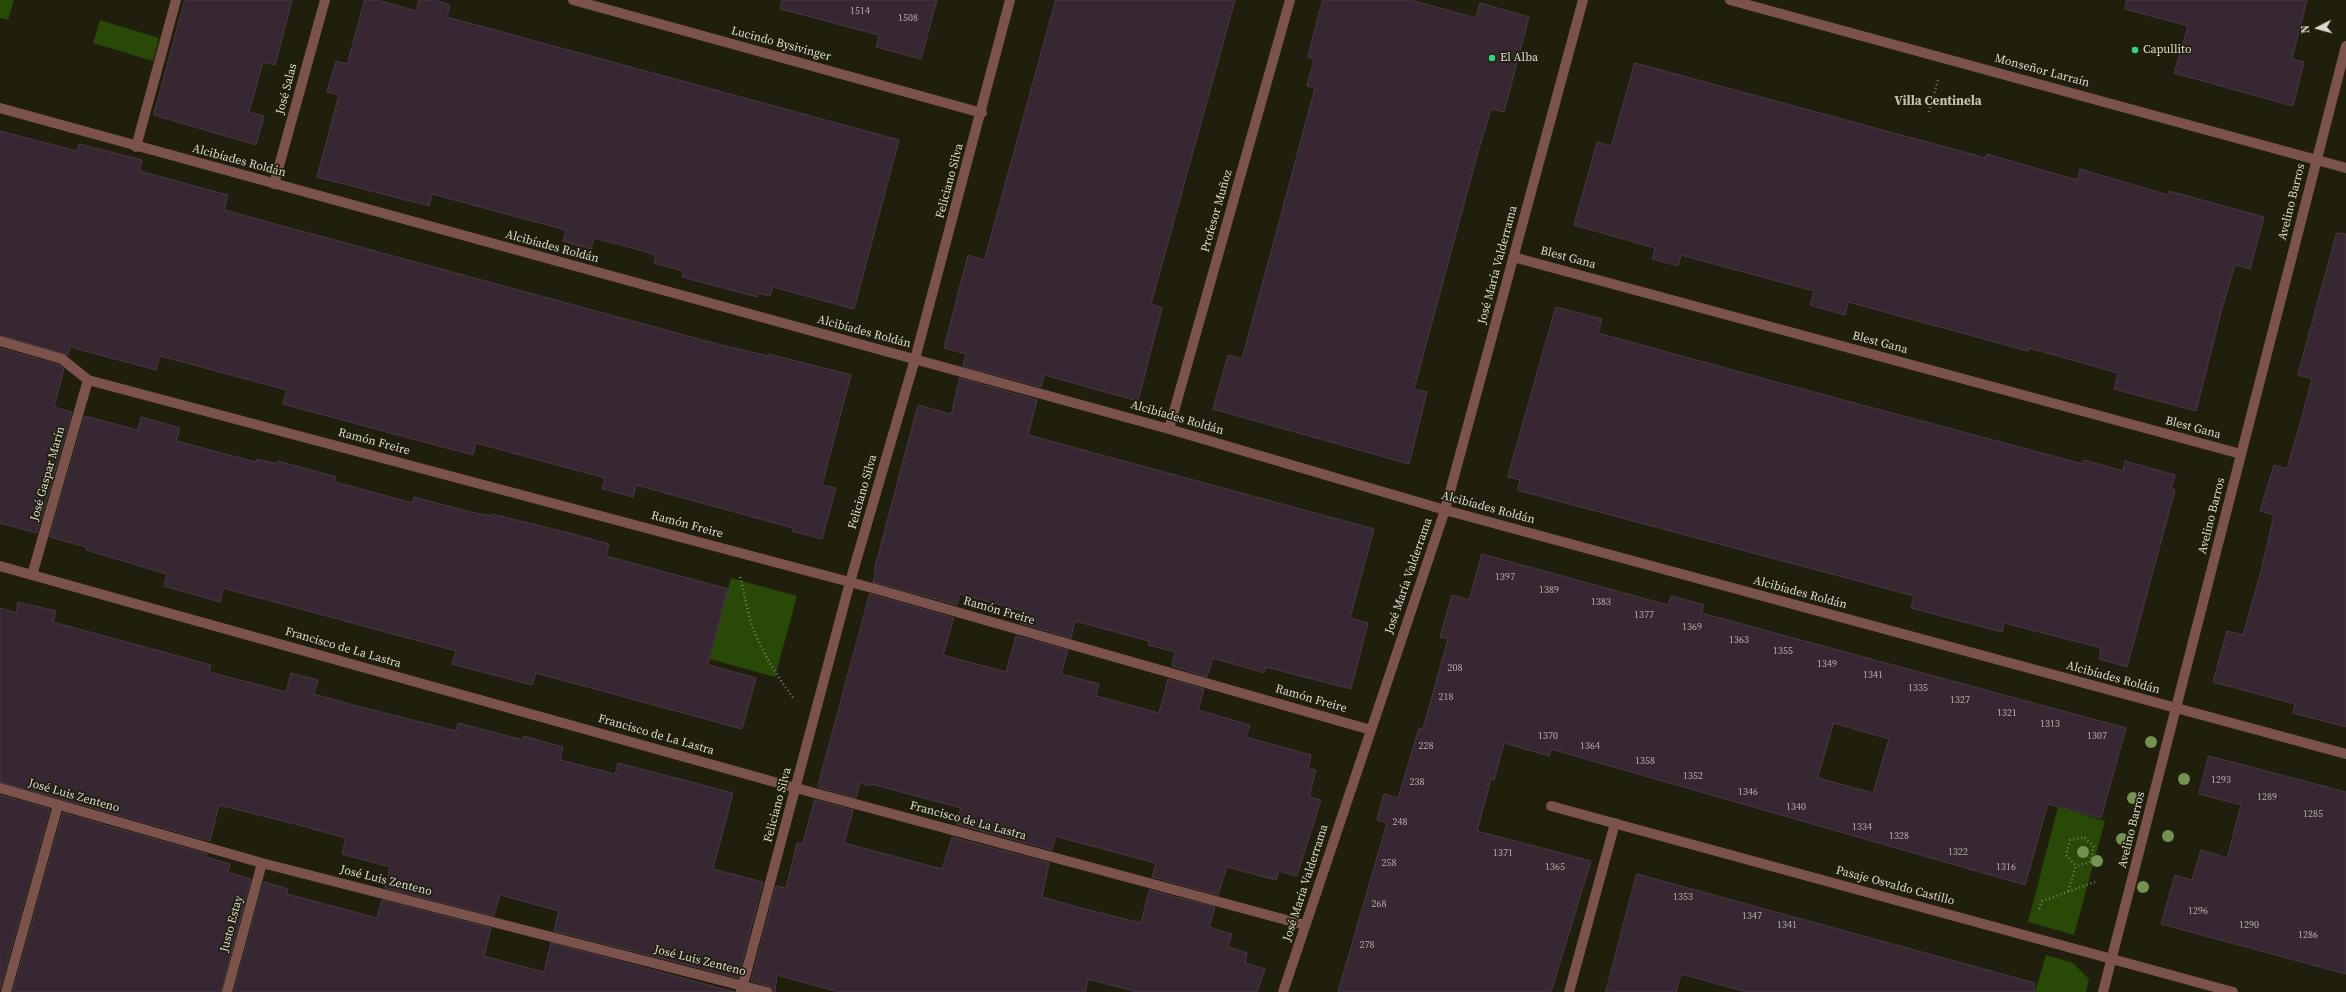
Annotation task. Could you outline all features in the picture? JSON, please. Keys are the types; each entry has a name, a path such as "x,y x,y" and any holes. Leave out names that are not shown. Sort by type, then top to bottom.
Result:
{"street":[{"path":"136,147 176,0"},
{"name":"José Salas","path":"274,184 325,0"},
{"name":"Lucindo Bysivinger","path":"573,0 982,113"},
{"name":"Feliciano Silva","path":"742,989 850,582 916,359 982,113 1010,0"},
{"name":"Profesor Muñoz","path":"1169,428 1290,0"},
{"name":"José María Valderrama","path":"1283,992 1445,510 1583,0"},
{"name":"Monseñor Larraín","path":"1730,0 2346,168"},
{"name":"Avelino Barros","path":"2103,992 2346,46"},
{"name":"Alcibíades Roldán","path":"0,108 136,147 1169,428 1445,510 2346,754"},
{"name":"Blest Gana","path":"1514,256 2240,454"},
{"name":"Ramón Freire","path":"0,341 62,359 88,380 850,582 1371,730"},
{"name":"José Gaspar Marín","path":"32,575 88,380"},
{"name":"Francisco de La Lastra","path":"0,566 796,788 1305,925"},
{"name":"José Luis Zenteno","path":"0,788 262,863 742,989 767,992"},
{"path":"6,992 58,805"},
{"name":"Pasaje Osvaldo Castillo","path":"1551,806 2233,992"},
{"path":"1569,992 1615,823"},
{"name":"Justo Estay","path":"227,992 262,863"}],"path":[{"path":"1929,112 1939,76"},
{"path":"733,551 750,620 758,640 779,678 813,723"},
{"path":"2084,837 2094,847 2090,862 2076,866 2066,855 2070,840 2084,837"},
{"path":"2068,891 2076,866"},
{"path":"2039,909 2042,901 2095,882"}],"green space":[{"path":"0,0 14,0 8,20 0,18"},
{"path":"100,20 159,38 153,61 93,43"},
{"path":"731,578 797,596 775,677 710,659"},
{"path":"2058,807 2105,821 2074,935 2028,922"},
{"path":"2046,955 2073,963 2089,979 2086,992 2035,992"}],"building":[{"path":"185,0 292,0 275,65 263,62 249,112 264,116 256,145 154,115"},
{"path":"365,0 377,0 416,11 419,0 434,0 450,5 447,17 899,140 854,309 773,287 770,296 758,293 757,297 682,277 683,273 680,270 654,263 656,255 625,246 594,238 591,249 563,241 566,230 432,194 429,206 317,177 339,95 327,92 336,61 347,64"},
{"path":"782,0 937,0 921,59 876,47 879,35 781,9"},
{"path":"1056,0 1235,0 1151,304 1162,308 1138,401 1044,375 1041,387 963,366 966,354 944,348 968,255 984,260"},
{"path":"1323,0 1411,0 1476,18 1480,3 1529,17 1504,112 1491,109 1414,389 1427,392 1409,464 1213,409 1228,355 1242,359 1274,241 1315,88 1307,86 1314,59 1308,57"},
{"path":"2127,0 2307,0 2292,59 2304,62 2293,106 2174,73 2188,26 2125,9"},
{"path":"1635,63 1986,158 1987,154 2077,180 2080,169 2168,195 2169,191 2264,217 2250,269 2235,265 2221,312 2196,411 2114,389 2118,373 2029,348 2028,351 1848,302 1845,315 1810,305 1814,291 1681,255 1678,266 1652,259 1655,248 1574,225 1597,142 1611,146"},
{"path":"0,131 77,151 79,144 142,160 139,171 228,195 224,210 721,345 768,356 769,354 851,375 822,485 836,488 822,539 792,531 793,528 636,485 633,497 602,489 605,478 476,443 473,455 283,404 287,390 160,356 156,370 70,347 68,355 0,335"},
{"path":"2337,233 2346,234 2346,727 2293,713 2295,704 2213,682 2227,631 2243,635 2261,571 2274,515 2260,511 2274,465 2287,469 2300,424 2312,379 2298,375"},
{"path":"1556,307 1602,319 1598,333 1780,383 2083,464 2084,460 2123,471 2125,461 2175,475 2171,489 2175,490 2127,667 2099,659 2101,648 2004,623 2002,632 1911,608 1914,596 1517,490 1520,480 1508,477"},
{"path":"0,348 59,365 64,369 54,407 72,412 37,533 0,523"},
{"path":"960,378 1037,400 1028,435 1374,529 1350,618 1368,623 1351,689 1266,667 1264,673 1213,658 1207,677 1172,666 1175,652 1148,645 1149,641 1075,621 1071,638 1020,623 1023,611 960,594 957,605 873,582 876,571 874,571 918,405 951,414"},
{"path":"85,416 138,430 141,417 180,428 176,441 256,462 257,459 277,464 278,461 336,477 335,482 413,503 414,497 470,512 492,516 492,514 573,534 609,544 606,556 728,589 708,665 756,678 742,729 536,673 532,685 452,664 456,651 223,588 220,602 164,586 167,574 86,550 86,547 50,537"},
{"path":"1482,554 1668,605 1671,596 1704,605 1701,613 2126,728 2101,818 2048,804 2025,885 1551,749 1549,756 1504,743 1494,780 1491,779 1477,831 1591,861 1551,992 1338,992 1387,823 1377,820 1384,794 1398,798 1419,728 1423,729 1448,639 1440,637 1452,595 1469,600","holes":["1834,723 1889,739 1873,793 1818,778"]},
{"path":"870,594 954,618 943,655 1006,672 1016,636 1068,650 1061,674 1099,684 1096,696 1159,713 1168,679 1204,689 1198,710 1250,725 1246,737 1311,755 1308,768 1316,770 1309,797 1321,800 1297,876 1279,871 1276,880 1227,867 1218,895 1152,877 1156,863 1056,836 1052,850 956,824 961,808 871,784 870,786 860,783 856,798 818,787"},
{"path":"18,602 56,611 53,622 211,665 209,672 286,692 291,673 318,680 314,694 353,705 456,731 458,723 523,740 524,736 563,747 560,760 615,774 618,763 733,793 713,869 763,882 738,978 554,931 559,911 500,895 494,916 385,888 390,867 342,854 346,838 295,824 219,805 210,841 0,782 0,608 16,613"},
{"path":"2209,756 2346,792 2346,974 2161,924 2175,875 2192,880 2201,850 2227,858 2241,805 2199,794"},
{"path":"0,795 50,809 0,989"},
{"path":"815,800 853,810 844,843 942,869 952,837 1049,863 1042,897 1077,907 1141,923 1149,890 1215,907 1209,927 1232,934 1228,947 1247,953 1245,963 1265,969 1257,992 1137,992 1088,979 1085,992 839,992 777,975 775,992 773,992 769,986 751,981 776,886 786,888 797,843 802,844"},
{"path":"63,813 207,854 206,857 230,864 228,872 251,879 221,992 13,992"},
{"path":"1637,874 2035,983 2034,992 1747,992 1681,974 1676,992 1606,992"},
{"path":"264,882 288,889 287,894 377,918 382,900 491,928 484,956 544,972 551,943 735,992 234,992"}],"place":[{"name":"Capullito","path":"2135,50"},
{"name":"El Alba","path":"1492,58"}],"district":[{"name":"Villa Centinela","path":"1938,102"}]}
